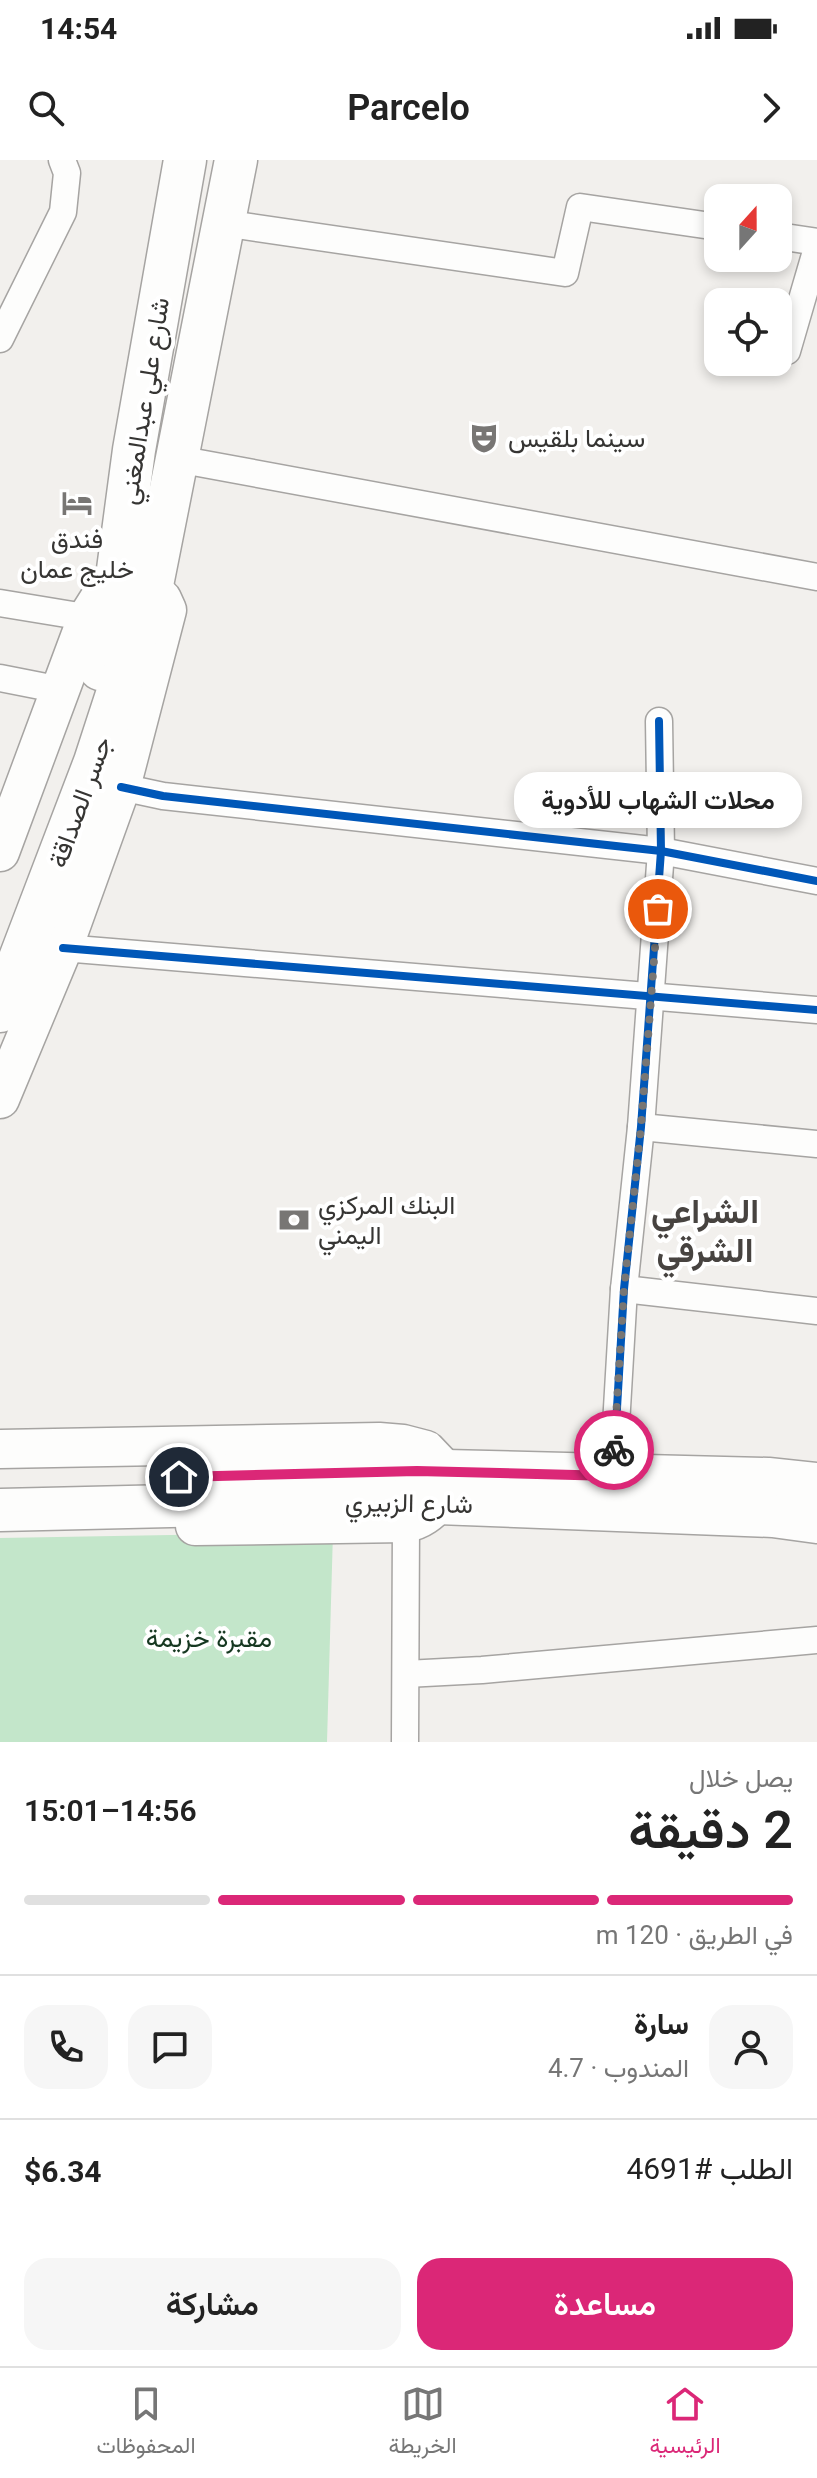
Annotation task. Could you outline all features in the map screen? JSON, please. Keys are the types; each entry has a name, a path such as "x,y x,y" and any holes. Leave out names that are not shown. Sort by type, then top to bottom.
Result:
{"main road":[{"name":"شارع علي عبدالمغني","path":"102,627 134,586 134,450 185,160"},
{"path":"0,1099 63,948 121,787 167,610 162,599 134,586 177,459 236,160"},
{"name":"جسر الصداقة","path":"0,1011 95,762 134,586"},
{"path":"4,833 61,690 102,627"},
{"name":"جسر الصداقة","path":"0,940 68,768 102,627"},
{"path":"0,1449 403,1444 426,1450 431,1499 0,1529"},
{"name":"شارع الزبيري","path":"0,1510 431,1499 613,1476 768,1479 817,1484"},
{"name":"شارع الزبيري","path":"0,1482 431,1499 773,1516 817,1522"}],"street":[{"path":"0,339 63,212 67,173 62,160"},
{"path":"223,223 565,273 580,207 704,225"},
{"path":"792,239 817,245 792,333"},
{"path":"177,459 817,577"},
{"path":"0,603 102,627"},
{"path":"0,678 61,690"},
{"path":"613,1476 624,1289 641,1127 661,851 659,721"},
{"path":"121,787 163,796 661,851 817,881"},
{"path":"63,948 817,1010"},
{"path":"641,1127 817,1144"},
{"path":"624,1289 817,1311"},
{"path":"405,1742 406,1674 431,1499"},
{"path":"406,1674 498,1669 817,1640"}],"green space":[{"name":"مقبرة خزيمة","path":"333,1532 327,1742 0,1742 0,1538"}],"cycle path":[{"path":"613,1476 624,1289 641,1127 661,851 659,721"},
{"path":"121,787 163,796 661,851 817,881"},
{"path":"63,948 817,1010"}],"way so far":[{"path":"614,1450 624,1289 641,1127 658,909"}],"place":[{"name":"سينما بلقيس","path":"484,438"},
{"name":"فندق خليج عمان","path":"77,503"},
{"name":"محلات الشهاب للأدوية","path":"658,909"},
{"name":"البنك المركزي اليمني","path":"294,1220"}],"district":[{"name":"الشراعي الشرقي","path":"705,1230"}],"route":[{"path":"179,1477 417,1471 613,1476 614,1450"}]}
